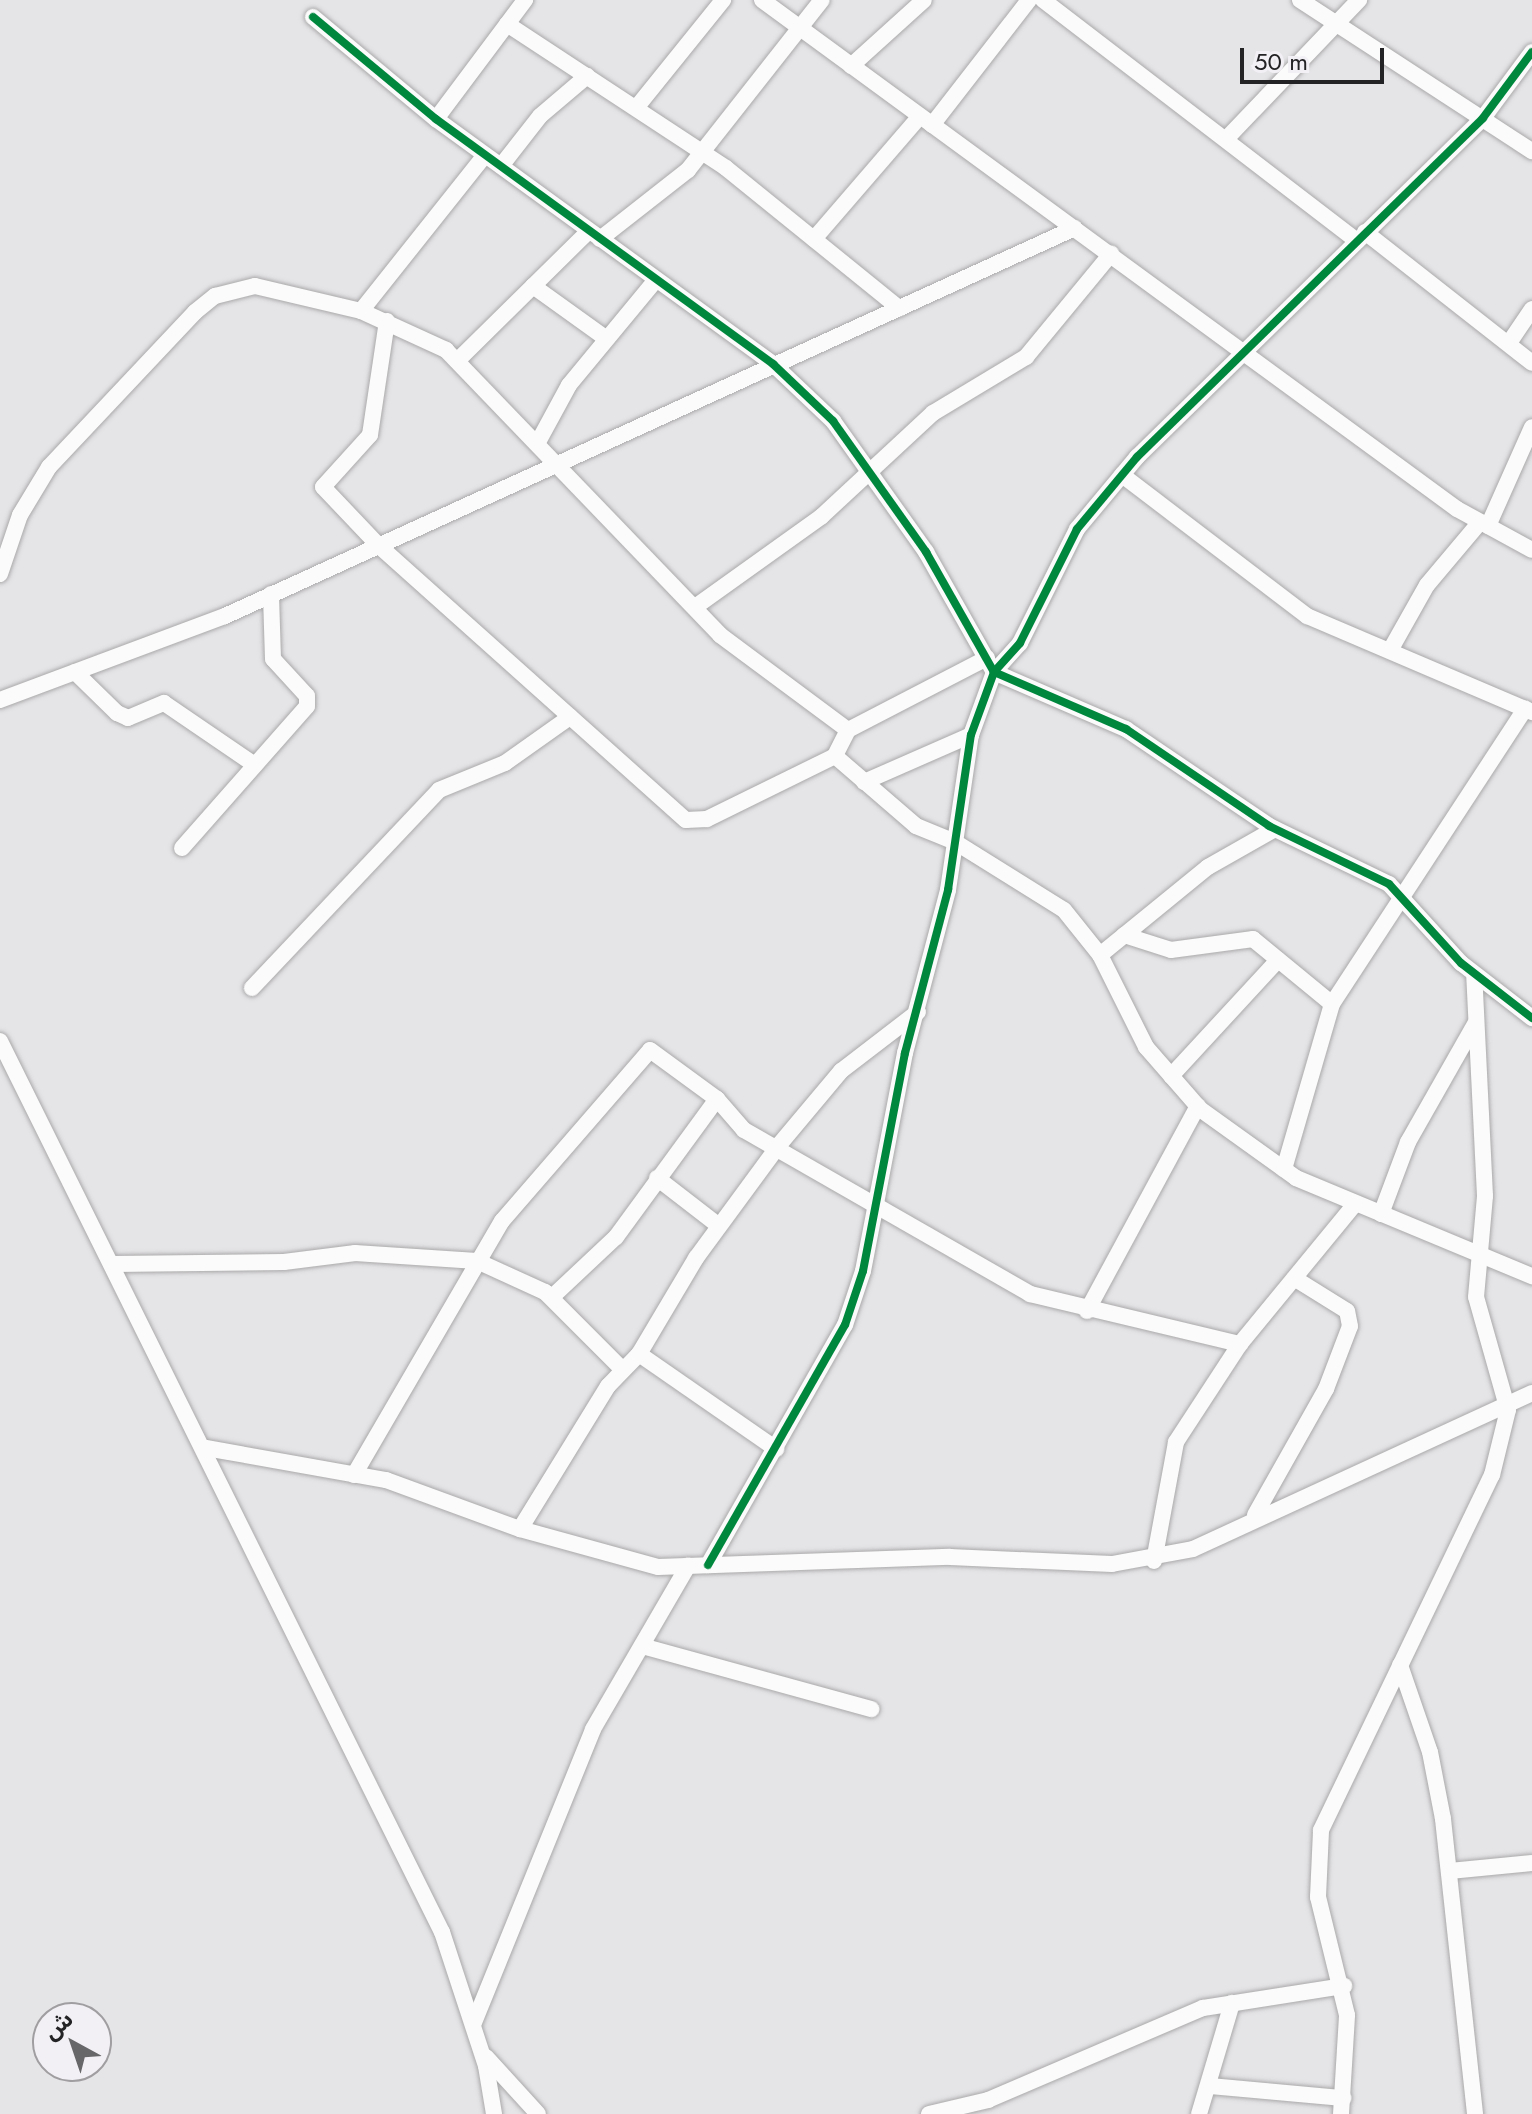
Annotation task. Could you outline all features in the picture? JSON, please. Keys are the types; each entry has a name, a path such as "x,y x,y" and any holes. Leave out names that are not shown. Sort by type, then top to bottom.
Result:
{"street":[{"path":"436,119 525,0"},
{"path":"636,108 723,0"},
{"path":"762,0 1484,524 1532,550"},
{"path":"457,361 533,286 594,235 683,175 822,0"},
{"path":"851,66 924,0"},
{"path":"814,239 926,120 1029,0"},
{"path":"1043,0 1532,363"},
{"path":"1300,0 1340,23 1532,151"},
{"path":"1228,137 1359,0"},
{"path":"313,17 436,119 773,364 833,421 967,615 991,665 1126,729 1275,829 1400,894 1474,974 1532,1018"},
{"path":"507,24 702,151 899,308"},
{"path":"387,321 370,435 323,487 377,544 686,820 707,819 835,756 848,730 991,665 1020,643 1077,529 1122,475 1244,348 1483,118 1532,52"},
{"path":"501,166 540,116 587,76"},
{"path":"361,311 485,155"},
{"path":"0,700 271,594 554,462 1075,228"},
{"path":"695,607 871,474 933,413 1037,347 1111,254"},
{"path":"537,444 604,337 656,280"},
{"path":"0,574 20,515 49,467 215,296 255,286 361,311 387,321 457,361 739,652 848,730"},
{"path":"533,286 604,337"},
{"path":"1509,343 1532,309"},
{"path":"1392,647 1427,585 1484,524 1532,427"},
{"path":"1122,475 1307,616 1392,647 1528,710 1400,894 1332,1004 1284,1169"},
{"path":"182,848 309,700 273,659 271,594"},
{"path":"708,1565 845,1325 876,1204 919,1011 955,842 971,735 991,665"},
{"path":"75,672 117,713 128,718 164,703 255,765"},
{"path":"252,988 439,790 505,763 570,717"},
{"path":"864,782 971,735"},
{"path":"835,756 916,826 955,842 1064,910 1100,955 1129,1021 1198,1106 1284,1169 1354,1205 1476,1248 1532,1276"},
{"path":"1100,955 1208,867 1275,829"},
{"path":"1124,935 1171,950 1253,939 1332,1004"},
{"path":"1171,1076 1278,960"},
{"path":"1210,2086 1342,2106 1344,1986 1318,1897 1321,1830 1492,1475 1508,1410 1476,1297 1476,1248 1485,1196 1474,974"},
{"path":"520,1529 622,1369 639,1354 719,1226 779,1145 841,1071 919,1011"},
{"path":"1381,1214 1408,1142 1475,1024"},
{"path":"0,1041 206,1448 442,1932 482,2053 494,2114"},
{"path":"354,1475 477,1261 527,1186 646,1051 717,1099 744,1130 779,1145 1030,1294 1087,1311 1240,1344"},
{"path":"552,1297 616,1237 717,1099"},
{"path":"1087,1311 1198,1106"},
{"path":"657,1178 719,1226"},
{"path":"1154,1561 1176,1442 1240,1344 1354,1205"},
{"path":"113,1264 284,1262 355,1253 477,1261 552,1297 622,1369"},
{"path":"1254,1516 1326,1389 1350,1326 1347,1311 1294,1278"},
{"path":"639,1354 776,1449"},
{"path":"206,1448 354,1475 637,1564 688,1566 950,1557 1154,1561 1508,1410 1532,1393"},
{"path":"473,2025 593,1729 688,1566"},
{"path":"642,1646 871,1709"},
{"path":"1400,1665 1430,1752 1450,1871 1475,2114"},
{"path":"1450,1871 1532,1863"},
{"path":"929,2114 988,2100 1203,2008 1344,1986"},
{"path":"1199,2114 1210,2086 1232,2003"},
{"path":"482,2053 538,2114"}],"cycle path":[{"path":"313,17 436,119 773,364 833,421 926,552 994,672 1126,729 1269,826 1389,884 1461,963 1532,1018"},
{"path":"708,1565 845,1325 863,1271 905,1053 948,890 971,735 994,672 1020,643 1077,529 1137,457 1483,118 1532,52"}]}
